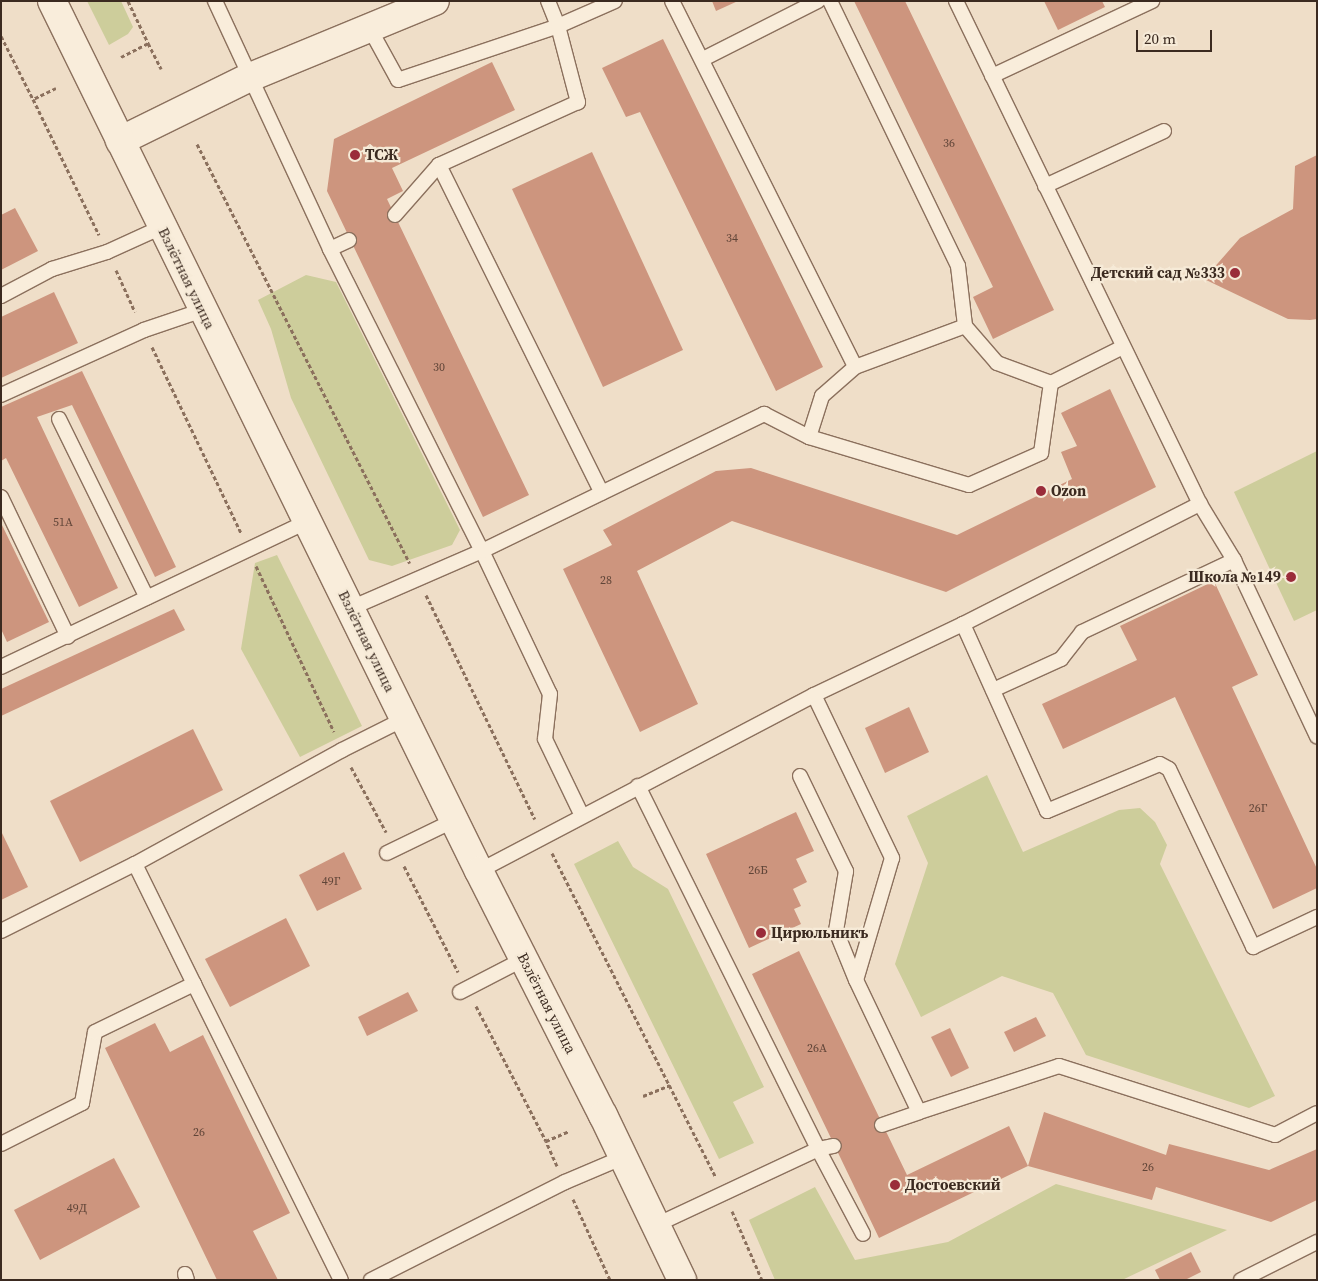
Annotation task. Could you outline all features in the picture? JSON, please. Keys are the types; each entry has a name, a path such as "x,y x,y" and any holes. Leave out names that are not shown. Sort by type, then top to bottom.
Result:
{"main road":[{"name":"Взлётная улица","path":"52,1 404,719 624,1158 682,1280"},
{"path":"120,141 248,78 435,1"}],"lane":[{"path":"215,1 248,78 330,249 482,551 550,694 545,740 582,816"},
{"path":"395,216 440,165 578,102 558,26 548,1"},
{"path":"370,29 398,80 558,26 615,1"},
{"path":"672,1 703,59 854,366"},
{"path":"703,59 818,1"},
{"path":"830,1 958,266 965,326 997,362 1051,383 1124,347"},
{"path":"956,1 1200,504 1234,560 1317,736"},
{"path":"992,76 1145,3"},
{"path":"1045,186 1164,131"},
{"path":"440,165 602,493"},
{"path":"1,296 52,269 107,252 162,228"},
{"path":"330,249 349,240"},
{"path":"1,395 144,330 203,310"},
{"path":"809,437 822,396 854,366 965,326"},
{"path":"351,608 482,551 764,414 809,437 969,485 1041,453 1051,383"},
{"path":"59,418 147,598"},
{"path":"1,497 68,637"},
{"path":"480,871 638,786 814,695 963,624 1200,504"},
{"path":"1,667 308,522"},
{"path":"993,690 1061,659 1082,632 1234,560"},
{"path":"963,624 1047,811 1160,764 1169,769 1253,947 1317,917"},
{"path":"814,695 892,858 856,980"},
{"path":"1,931 136,864 342,750 404,719"},
{"path":"800,776 846,871 836,931 856,980 919,1112"},
{"path":"638,786 818,1149 863,1234"},
{"path":"391,851 454,820"},
{"path":"136,864 341,1280"},
{"path":"464,990 524,959"},
{"path":"1,1144 82,1103 95,1032 194,984"},
{"path":"882,1125 1059,1066 1274,1135 1317,1112"},
{"path":"656,1224 818,1149 834,1146"},
{"path":"371,1280 565,1182 624,1158"},
{"path":"1241,1280 1260,1275 1317,1242"}],"path":[{"path":"128,1 161,69"},
{"path":"1,36 107,252 391,851 546,1141"},
{"path":"121,57 148,43"},
{"path":"33,99 56,88"},
{"path":"197,144 418,580 544,836 724,1192 762,1280"},
{"path":"643,1096 670,1085"}],"green space":[{"path":"87,1 121,1 133,27 128,34 109,45"},
{"path":"306,275 336,282 460,530 452,545 392,566 369,560 291,398 271,329 258,300"},
{"name":"Школа №149","path":"1317,451 1317,610 1294,621 1234,492"},
{"path":"277,555 362,726 300,757 241,649 255,563"},
{"path":"987,775 1023,852 1119,810 1140,808 1155,822 1167,845 1160,864 1275,1096 1249,1108 1086,1055 1053,993 1002,976 921,1017 895,964 928,863 907,816"},
{"path":"618,841 633,867 668,889 764,1087 733,1102 754,1143 719,1159 574,864"},
{"path":"1056,1184 1227,1230 1122,1280 775,1280 749,1220 815,1187 855,1260 948,1242"}],"building":[{"path":"712,1 738,1 716,11"},
{"path":"854,1 905,1 1054,310 993,339 973,297 993,287"},
{"path":"1044,1 1102,1 1105,7 1058,30"},
{"path":"663,39 823,367 776,391 640,112 626,117 602,68"},
{"path":"492,62 515,110 392,168 403,191 387,199 529,495 483,517 327,191 334,139"},
{"path":"592,152 683,350 603,387 512,189"},
{"path":"1317,155 1317,319 1288,319 1204,279 1240,238 1293,209 1295,166"},
{"path":"15,208 38,251 1,270 1,215"},
{"path":"54,292 78,343 1,378 1,317"},
{"path":"82,371 176,567 155,577 72,405 37,417 118,588 79,607 6,458 1,461 1,407"},
{"path":"1110,389 1156,487 946,592 732,521 637,571 698,704 640,732 563,569 612,545 603,530 716,471 751,468 957,535 1072,479 1061,452 1077,446 1061,413"},
{"path":"1,523 49,622 7,642 1,629"},
{"path":"1214,581 1258,675 1232,687 1317,869 1317,888 1273,909 1175,697 1063,749 1042,704 1137,660 1120,626"},
{"path":"174,609 185,630 1,716 1,689"},
{"path":"909,707 929,752 885,773 865,728"},
{"path":"193,729 223,790 80,862 50,801"},
{"path":"796,812 814,851 796,859 807,882 793,889 801,906 794,909 801,924 749,948 706,854"},
{"path":"1,831 28,887 1,900"},
{"path":"344,852 362,889 317,911 299,875"},
{"path":"286,918 310,966 230,1007 205,959"},
{"path":"799,951 907,1175 1009,1126 1028,1166 879,1238 752,974"},
{"path":"408,992 418,1011 367,1036 358,1017"},
{"path":"1036,1017 1046,1036 1014,1052 1004,1032"},
{"path":"155,1023 170,1052 203,1035 290,1213 253,1231 278,1280 217,1280 105,1048"},
{"path":"950,1028 969,1068 951,1077 931,1037"},
{"path":"1044,1112 1166,1155 1169,1144 1269,1170 1317,1149 1317,1200 1271,1222 1156,1187 1152,1200 1028,1166"},
{"path":"114,1158 140,1207 40,1260 14,1210"},
{"path":"1191,1252 1201,1272 1185,1280 1160,1280 1155,1270"}],"place":[{"name":"ТСЖ","path":"355,155"},
{"name":"Детский сад №333","path":"1235,273"},
{"name":"Ozon","path":"1041,491"},
{"name":"Школа №149","path":"1291,577"},
{"name":"Цирюльникъ","path":"761,933"},
{"name":"Достоевский","path":"895,1185"}]}
